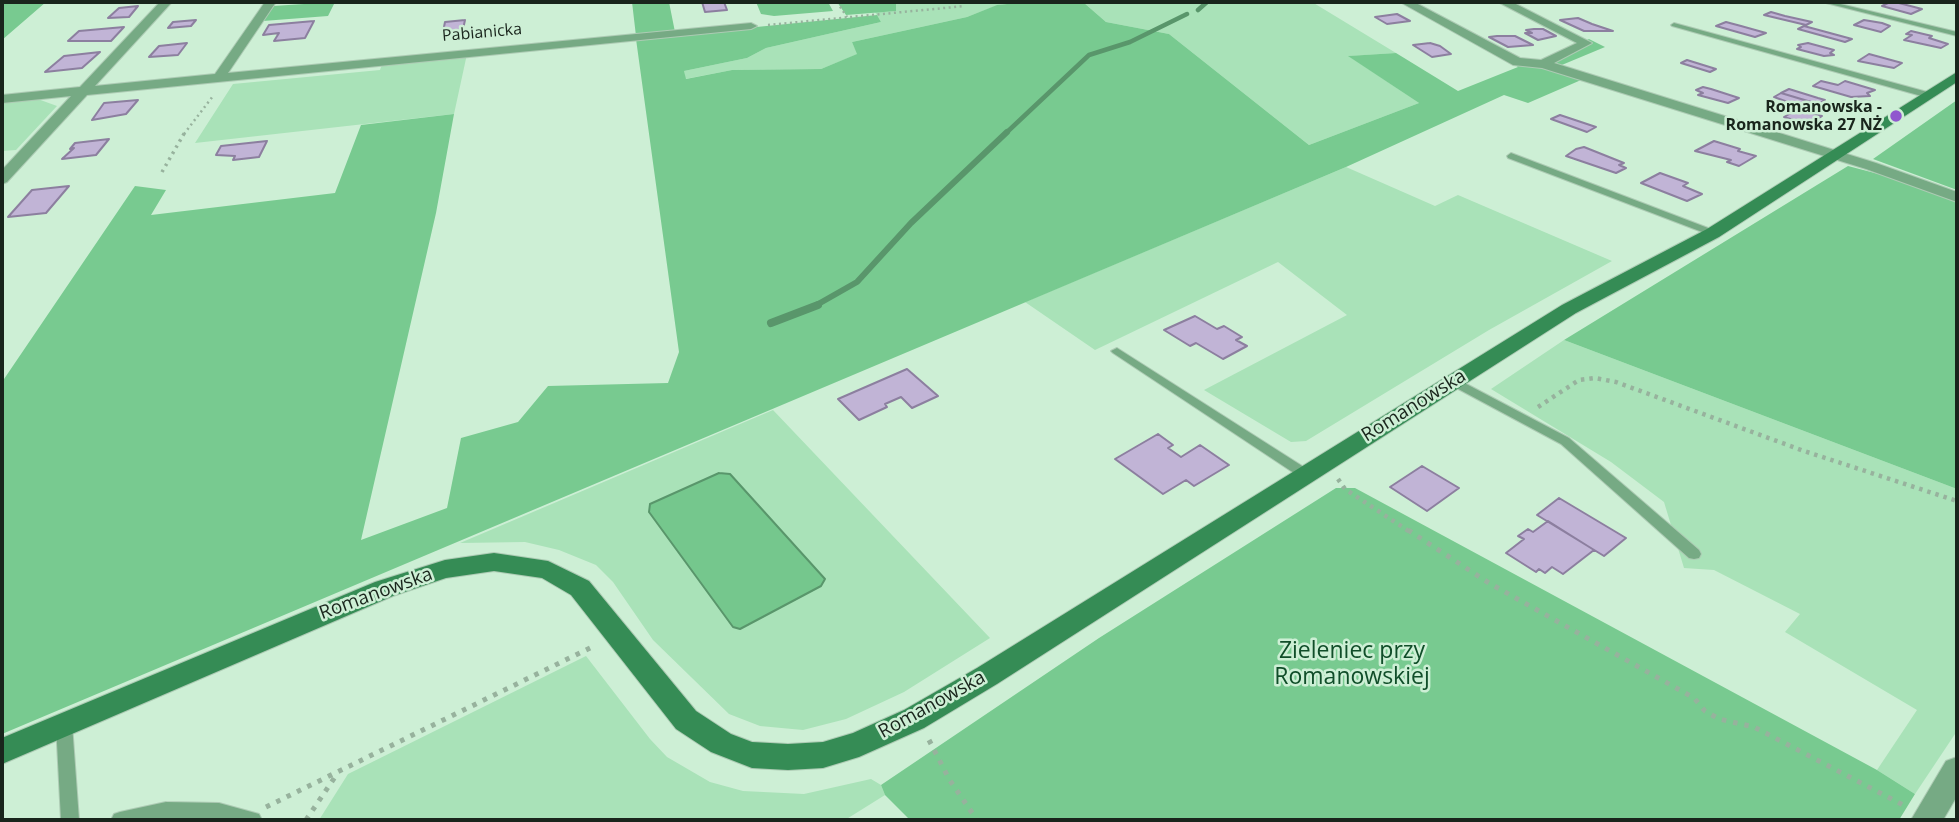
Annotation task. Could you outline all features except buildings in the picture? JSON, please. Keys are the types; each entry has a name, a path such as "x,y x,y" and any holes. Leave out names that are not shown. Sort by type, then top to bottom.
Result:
{"street":[{"path":"2,180 166,2"},
{"path":"220,76 270,2"},
{"path":"1406,2 1506,57 1528,64 1543,64 1834,155 1957,197"},
{"path":"1504,2 1586,43 1543,64"},
{"name":"Pabianicka","path":"2,99 751,26"},
{"name":"Romanowska","path":"2,751 395,585 461,565 508,562 548,570 580,588 680,713 709,737 752,755 823,755 859,744 929,711 1569,309 1713,233 1957,76"},
{"path":"1927,819 1957,770"}],"lane":[{"path":"1825,2 1957,34"},
{"path":"1674,24 1928,94"},
{"path":"1511,156 1713,233"},
{"path":"1117,351 1313,470"},
{"path":"1453,381 1522,417 1587,457 1694,554"},
{"path":"64,724 70,820"},
{"path":"120,820 166,810 219,811 250,819"}],"path":[{"path":"837,2 847,17"},
{"path":"751,26 965,6"},
{"path":"162,173 186,131 219,89 220,76"},
{"path":"1522,417 1579,380 1595,377 1616,382 1804,451 1957,501"},
{"path":"1313,470 1338,478 1345,489 1489,583 1683,692 1719,719 1754,727 1927,819"},
{"path":"250,819 592,647"},
{"path":"929,739 949,779 977,820"},
{"path":"306,820 339,772"}],"shaded area":[{"path":"896,2 1026,2 998,5 967,17 852,42 858,54 821,69 732,70 685,79 684,71 747,58 766,48 881,22 875,12 896,11"},
{"path":"1083,2 1312,2 1396,53 1349,56 1419,103 1309,145 1169,34 1106,22"},
{"path":"467,54 454,114 195,143 233,84 380,70 383,62"},
{"path":"35,98 57,106 16,150 2,151 2,101"},
{"path":"1346,167 1435,206 1458,195 1612,261 1489,330 1306,441 1291,442 1204,390 1347,315 1278,262 1095,350 1025,302"},
{"path":"1564,340 1957,489 1957,731 1915,794 1877,770 1917,710 1785,632 1800,614 1714,570 1684,568 1664,502 1611,462 1491,389"},
{"path":"773,410 990,638 904,692 846,719 803,730 760,726 729,714 653,640 613,582 596,565 559,550 525,542 460,543"},
{"path":"719,473 730,474 825,579 821,586 740,629 733,627 649,512 650,504"},
{"path":"586,656 667,757 710,782 743,791 804,794 871,779 881,785 885,795 845,820 319,820 348,774"}],"green space":[{"path":"2,2 46,2 2,40"},
{"path":"335,2 328,16 263,21 273,6"},
{"path":"632,2 669,2 675,32 636,36"},
{"path":"756,2 828,2 833,11 774,16 761,14"},
{"path":"837,2 896,2 896,11 846,15"},
{"path":"1083,2 1106,22 1169,34 1309,145 1419,103 1348,56 1396,53 1458,91 1518,67 1511,62 1537,65 1589,39 1605,47 1557,67 1588,77 1528,103 1504,95 1346,167 2,734 2,382 135,186 166,190 151,215 335,193 361,125 454,114 436,213 361,540 447,508 461,438 518,422 548,386 668,383 679,352 636,39 877,15 881,22 766,48 747,58 684,71 686,79 732,70 821,69 857,54 852,42 967,17 997,5"},
{"path":"1957,100 1957,190 1873,159"},
{"path":"1848,166 1890,177 1957,202 1957,489 1564,340"},
{"name":"Zieleniec przy Romanowskiej","path":"1336,488 1355,488 1877,770 1915,794 1899,820 910,820 885,795 881,785 1099,638"}],"waterway":[{"path":"1198,10 1207,2"},
{"path":"1005,134 1089,55 1130,42 1187,14"},
{"path":"813,307 857,282 911,223 1007,132"},
{"path":"813,307 818,305"},
{"path":"771,323 813,307"}],"place":[{"name":"Romanowska - Romanowska 27 NŻ","path":"1896,116"}]}
